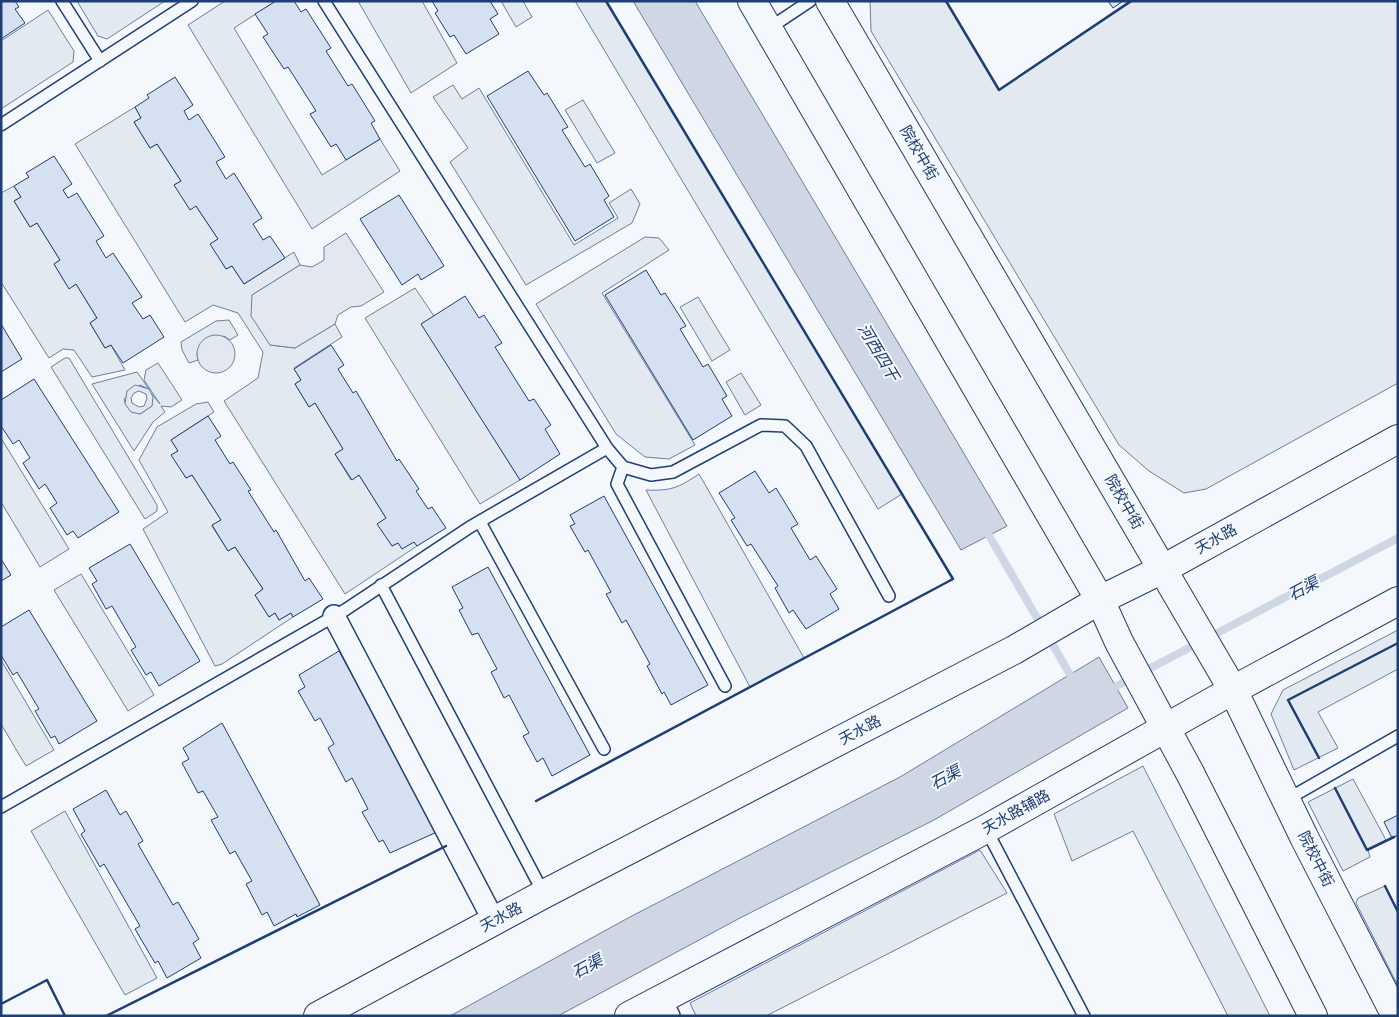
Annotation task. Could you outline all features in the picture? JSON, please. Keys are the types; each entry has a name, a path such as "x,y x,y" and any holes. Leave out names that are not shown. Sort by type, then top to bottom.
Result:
{"main road":[{"path":"752,1 1100,600 1119,642 1162,720 1312,1016"},
{"name":"院校中街","path":"830,1 1229,683 1396,1016"},
{"name":"天水路","path":"318,1016 544,894 1014,650 1100,600 1163,568 1398,439"},
{"name":"天水路辅路","path":"629,1016 665,1008 986,829 1162,720 1229,683 1398,601"}],"street":[{"path":"334,616 494,921"}],"lane":[{"path":"62,1 100,61"},
{"path":"1,125 192,1"},
{"path":"324,1 607,448 623,467 650,475 673,472 761,425 785,426 806,446 889,596"},
{"path":"768,29 810,1"},
{"path":"1,807 334,616 480,522 607,448"},
{"path":"623,467 617,484 725,686"},
{"path":"480,522 604,749"},
{"path":"381,586 544,894"},
{"path":"1286,800 1398,736"},
{"path":"986,829 1084,1016"}],"shaded area":[{"path":"77,1 165,1 107,39 98,36"},
{"path":"225,1 276,1 234,28 322,175 380,139 400,171 312,229 188,25"},
{"path":"358,1 422,1 457,63 411,93"},
{"path":"501,1 523,1 532,17 516,27"},
{"path":"575,1 606,1 902,494 878,509"},
{"path":"870,1 946,1 999,90 1133,1 1398,1 1398,383 1206,489 1184,493 1149,471 1119,445 871,31"},
{"path":"48,10 74,51 73,62 1,109 1,41"},
{"path":"453,85 462,99 479,88 574,245 618,218 609,203 631,189 640,204 632,223 526,285 450,162 468,148 433,97"},
{"path":"583,100 615,153 597,163 565,110"},
{"path":"135,107 141,118 134,122 150,148 157,144 181,181 174,185 196,206 218,239 211,244 226,269 232,266 244,284 294,252 300,265 252,295 270,345 295,348 335,324 342,337 294,368 301,380 295,384 309,407 315,403 343,449 335,454 351,480 359,475 386,518 378,524 392,546 398,543 414,542 417,546 345,594 224,401 258,378 263,352 238,313 213,305 185,322 75,144"},
{"path":"14,186 21,197 14,201 30,227 37,223 60,260 54,264 69,288 76,284 97,318 90,323 105,348 111,345 125,370 92,377 74,350 63,349 49,358 1,282 1,193"},
{"path":"346,233 384,292 361,306 351,307 338,315 335,324 295,348 270,345 251,316 252,295 300,265 312,267 324,260 324,247"},
{"path":"645,237 659,238 669,250 602,293 695,445 669,459 645,457 616,434 536,304"},
{"path":"415,288 434,316 422,324 520,480 480,504 365,318"},
{"path":"698,297 730,350 712,361 680,307"},
{"path":"229,320 238,335 230,340 224,336 197,353 198,360 189,363 182,350 181,342 216,321"},
{"path":"216,335 230,340 235,354 230,368 216,373 202,368 197,354 202,340"},
{"path":"65,358 69,358 157,505 157,511 145,519 51,367"},
{"path":"158,363 182,400 171,407 161,406 165,412 153,422 134,451 92,384 137,372 149,389 140,385 124,399 128,407 140,414 152,406 151,393 160,404 144,380 146,370"},
{"path":"741,373 761,405 745,415 726,382"},
{"path":"135,385 149,389 153,397 152,406 140,414 131,412 125,404 127,391","holes":["139,391 146,394 147,399 144,406 139,407 132,403 131,398 134,393"]},
{"path":"208,402 214,412 171,440 178,451 172,455 186,478 192,475 221,520 212,526 228,551 235,547 263,589 255,595 269,617 275,613 279,620 291,613 293,617 222,664 215,666 143,529 168,512 139,460 157,427 196,404"},
{"path":"1,438 69,549 40,567 1,502"},
{"path":"699,474 804,658 750,687 646,490 674,488"},
{"path":"81,574 154,695 128,711 54,590"},
{"path":"1398,630 1398,669 1318,712 1338,748 1294,770 1271,714 1283,690"},
{"path":"1,660 54,750 26,766 1,724"},
{"path":"1143,766 1270,1016 1228,1016 1133,831 1072,861 1054,814"},
{"path":"1353,779 1386,840 1368,850 1370,857 1343,871 1308,802"},
{"path":"65,811 157,978 125,995 31,831"},
{"path":"980,850 1007,893 766,1016 696,1016 690,1003"},
{"path":"1385,886 1398,912 1398,986 1356,903 1358,898"}],"water":[{"path":"633,1 695,1 1007,526 961,550"},
{"path":"1099,657 1128,708 934,820 740,918 558,1016 450,1016 628,918 900,777"}],"building":[{"path":"1,1 15,1 19,7 15,9 25,23 1,39"},
{"path":"276,1 294,1 301,12 306,9 331,48 326,51 348,86 352,84 375,121 371,123 380,139 346,160 336,144 331,147 310,114 316,111 288,67 284,69 263,37 268,34 255,14"},
{"path":"432,1 490,1 498,14 490,19 499,34 466,54 454,35 450,37 435,13 438,11"},
{"path":"1108,1 1123,1 1113,8"},
{"path":"528,71 544,95 547,93 568,127 562,130 585,167 590,164 609,196 604,200 614,217 575,241 487,96"},
{"path":"175,77 193,105 184,111 189,120 198,114 225,157 216,162 226,179 234,173 262,218 253,224 263,240 270,236 285,258 244,284 232,266 226,269 210,244 218,239 196,206 190,210 174,185 181,181 157,144 150,148 134,122 141,118 135,107 149,98 147,95"},
{"path":"54,156 72,184 63,190 68,198 77,193 104,236 96,241 106,258 113,253 142,297 132,303 143,319 150,315 164,337 123,363 111,345 105,348 90,323 97,318 76,284 69,289 54,264 60,260 37,223 30,227 14,201 21,197 14,186 29,177 26,173"},
{"path":"399,195 444,266 421,280 418,274 402,285 360,219"},
{"path":"646,270 661,295 665,293 686,326 680,329 703,367 708,364 727,396 722,399 732,416 693,440 605,295"},
{"path":"465,296 479,318 484,315 502,343 495,347 529,401 534,399 551,425 545,429 560,454 520,480 421,324"},
{"path":"1,324 22,359 1,372"},
{"path":"331,345 344,365 338,369 353,393 356,391 397,461 399,459 419,489 416,491 428,509 432,507 446,528 417,546 414,542 402,549 398,543 392,546 377,524 386,518 359,475 352,480 335,454 343,449 315,403 309,407 295,384 301,380 294,369"},
{"path":"34,379 119,512 78,538 73,531 67,535 50,508 57,503 45,484 39,489 23,463 30,458 19,440 13,444 1,426 1,400"},
{"path":"208,416 221,436 215,440 230,464 233,462 251,490 248,491 274,532 276,530 305,581 309,578 323,599 293,617 291,613 279,620 275,613 269,617 255,595 263,589 235,547 228,551 212,525 221,520 192,475 186,478 171,455 178,451 171,440"},
{"path":"755,471 769,493 776,488 798,524 791,528 810,560 816,556 837,589 830,594 839,609 806,629 793,610 789,613 775,588 778,586 751,544 747,546 731,520 735,518 719,493"},
{"path":"604,496 708,685 671,705 664,692 662,694 647,666 650,664 626,620 622,623 606,594 611,592 588,550 585,552 570,526 575,524 570,515"},
{"path":"130,544 200,661 159,686 151,672 146,675 131,650 136,647 112,606 106,609 92,584 97,581 89,568"},
{"path":"1,559 11,575 1,581"},
{"path":"488,567 590,755 552,776 543,758 537,762 523,736 529,733 509,695 504,698 491,672 497,669 478,633 472,635 459,610 463,608 452,587"},
{"path":"29,610 97,721 59,744 55,736 51,738 35,711 39,709 17,672 13,675 1,655 1,627"},
{"path":"339,651 437,832 390,853 383,840 379,842 362,812 368,809 352,778 346,782 328,748 334,744 320,718 315,721 298,691 305,687 299,675"},
{"path":"222,723 320,905 297,917 296,914 274,926 267,912 262,915 246,884 252,881 235,851 230,854 211,820 218,817 203,791 198,793 182,763 189,759 183,748"},
{"path":"106,790 120,815 126,811 143,841 138,844 173,905 178,902 199,939 193,943 201,958 167,978 158,961 155,963 135,929 140,926 104,864 100,867 81,834 85,831 73,809"},
{"path":"1398,815 1398,835 1392,838 1384,822"}],"waterway":[{"name":"河西四干","path":"984,527 1075,683"},
{"name":"石渠","path":"1107,691 1398,538"}],"wall":[{"path":"536,801 953,579 606,1"},
{"path":"946,1 999,90 1131,1"},
{"path":"1319,758 1288,700 1398,643"},
{"path":"1335,788 1367,850 1394,837"},
{"path":"106,1016 446,846"},
{"path":"1385,886 1398,912"},
{"path":"1,1004 47,980 65,1016"}]}
